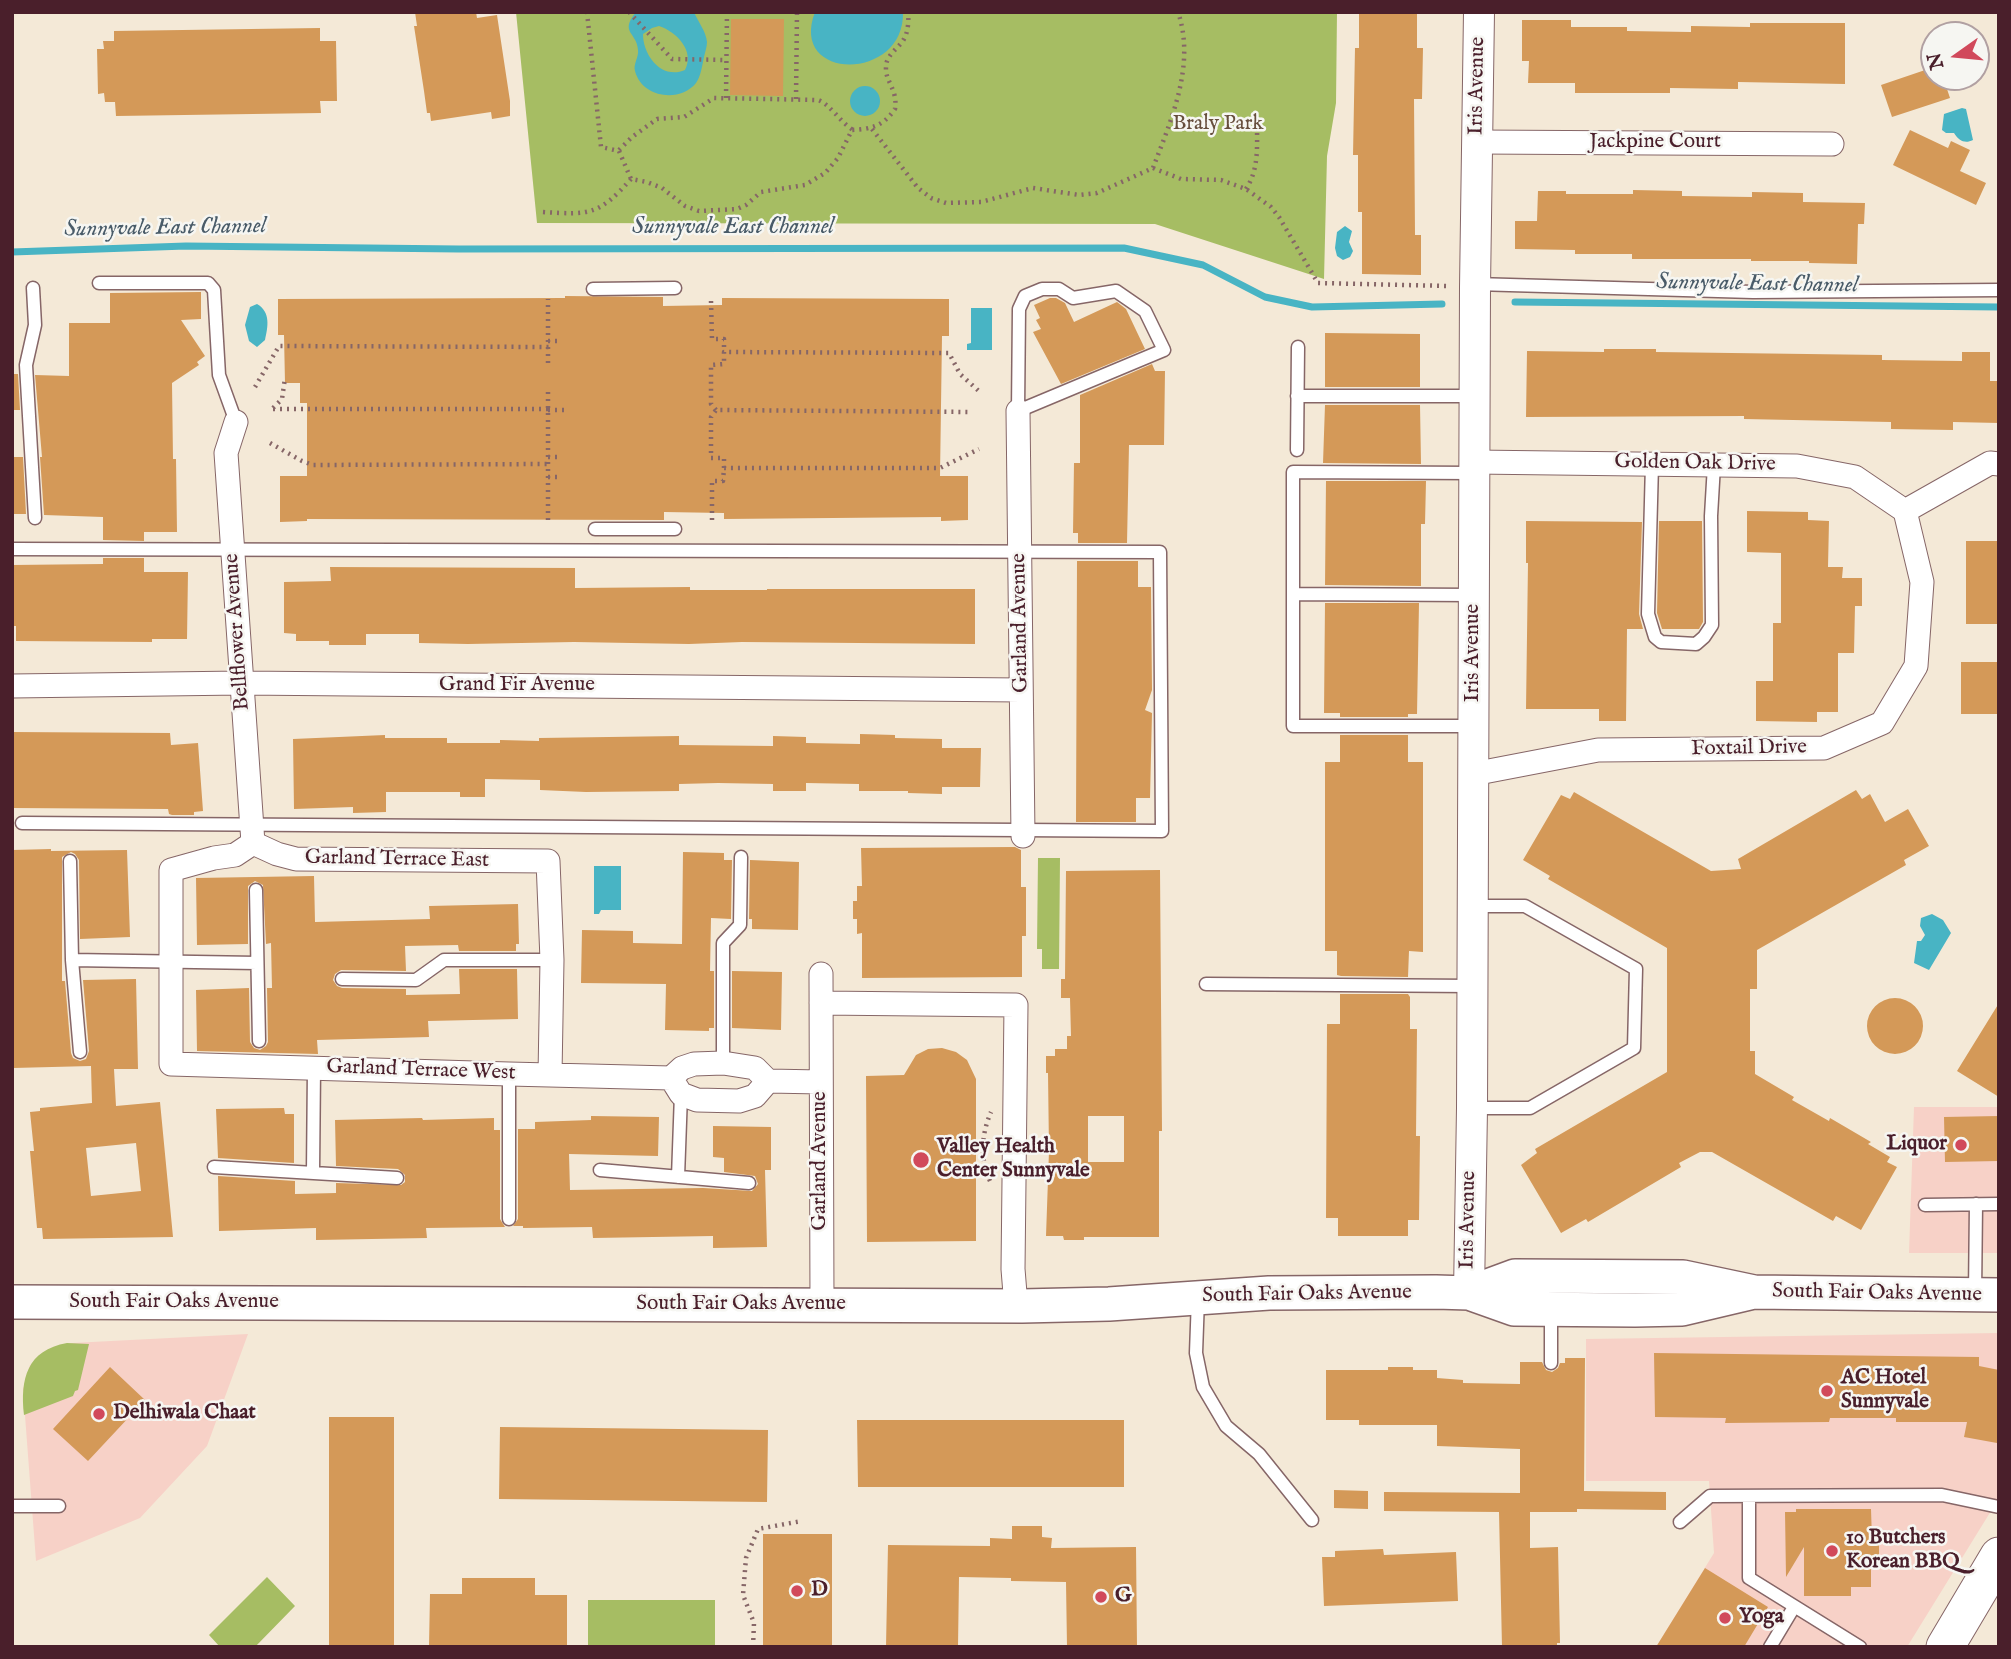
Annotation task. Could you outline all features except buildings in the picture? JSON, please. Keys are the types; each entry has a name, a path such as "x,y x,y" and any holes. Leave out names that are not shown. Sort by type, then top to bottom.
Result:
{"main road":[{"name":"South Fair Oaks Avenue","path":"1469,1293 1515,1276 1683,1277 1754,1292 1987,1295"},
{"name":"South Fair Oaks Avenue","path":"12,1302 1016,1306 1109,1304 1305,1293 1469,1293 1514,1309 1550,1310 1682,1309 1754,1292"},
{"path":"1945,1647 1999,1556"}],"street":[{"name":"Iris Avenue","path":"1469,1293 1479,12"},
{"name":"Jackpine Court","path":"1477,142 1832,144"},
{"name":"Garland Avenue","path":"1018,411 1023,833"},
{"name":"Bellflower Avenue","path":"236,422 226,453 252,834"},
{"path":"1905,511 1990,463 1999,464"},
{"name":"Golden Oak Drive","path":"1474,467 1652,464 1797,466 1855,477 1905,511"},
{"name":"Foxtail Drive","path":"1473,775 1598,750 1824,748 1882,723 1916,666 1922,582 1905,511"},
{"name":"Grand Fir Avenue","path":"12,686 241,683 1021,690"},
{"path":"171,962 171,870 235,855 252,834"},
{"name":"Garland Terrace East","path":"252,834 276,854 296,859 548,862 552,960"},
{"path":"550,1075 552,960"},
{"name":"Garland Terrace West","path":"171,962 171,1064 550,1075 676,1086 696,1100 739,1101 755,1096 768,1082"},
{"name":"Garland Avenue","path":"821,974 822,1305"},
{"path":"821,1003 1016,1005 1013,1269 1016,1306"},
{"name":"Garland Terrace West","path":"676,1086 682,1068 694,1064 723,1063 755,1068 768,1082 821,1082"}],"lane":[{"path":"99,283 208,283 214,290 219,375 236,422"},
{"path":"1475,286 1753,292 1999,290"},
{"path":"33,288 35,325 19,365 35,519"},
{"path":"593,289 675,288"},
{"path":"1042,289 1059,289 1073,298 1116,290 1145,311 1164,350 1018,411 1019,309 1025,296 1042,289"},
{"path":"1297,450 1298,347"},
{"path":"1297,396 1475,396"},
{"path":"1652,464 1648,614 1655,637 1661,642 1696,644 1712,625 1711,516 1714,465"},
{"path":"1474,467 1293,472 1293,726 1474,726"},
{"path":"595,529 675,529"},
{"path":"12,549 1160,552 1161,566 1162,831 252,834 22,823"},
{"path":"1293,594 1474,594"},
{"path":"723,1063 723,943 740,925 741,857"},
{"path":"70,861 72,960 80,1052"},
{"path":"256,890 259,1041"},
{"path":"1472,1108 1530,1108 1634,1048 1636,969 1525,906 1473,906"},
{"path":"72,960 257,963"},
{"path":"342,979 415,980 444,960 552,960"},
{"path":"1206,984 1472,986"},
{"path":"313,1172 314,1068"},
{"path":"509,1074 509,1219"},
{"path":"676,1086 678,1177"},
{"path":"214,1167 397,1178"},
{"path":"600,1170 749,1183"},
{"path":"1925,1205 1999,1204"},
{"path":"1976,1205 1987,1295"},
{"path":"1198,1297 1196,1353 1203,1387 1226,1426 1259,1454 1312,1520"},
{"path":"1550,1310 1551,1363"},
{"path":"1680,1522 1710,1496 1942,1495 1999,1507"},
{"path":"1749,1497 1749,1578 1860,1647"},
{"path":"12,1506 60,1506"},
{"path":"1770,1647 1794,1607"}],"path":[{"path":"587,12 601,148 619,151"},
{"path":"629,12 672,59 727,61"},
{"path":"726,98 727,12"},
{"path":"796,99 797,12"},
{"path":"619,151 632,137 657,119 684,117 710,99 823,101 839,120 852,130 872,129 881,125 895,109 895,90 886,67 888,58 904,38 909,22 908,12"},
{"path":"872,129 918,188 931,198 946,203 981,202 1033,188 1079,195 1097,193 1153,168 1178,102 1183,58 1182,23 1178,12"},
{"path":"1246,189 1256,167 1257,124"},
{"path":"631,179 662,188 685,206 699,211 737,209 761,192 805,185 825,173 838,158 852,130"},
{"path":"619,151 631,179"},
{"path":"1153,168 1181,179 1221,180 1246,189 1271,207 1279,217 1318,283 1475,286"},
{"path":"543,212 589,213 611,201 631,179"},
{"path":"548,299 548,363"},
{"path":"711,301 712,340 724,340 724,364 711,365 711,404 716,410 970,412"},
{"path":"254,387 279,346 548,344 560,341"},
{"path":"724,352 948,353 960,374 981,393"},
{"path":"285,378 282,400 273,409 564,410"},
{"path":"548,391 548,520"},
{"path":"712,520 712,481 723,481 724,468 724,458 711,458 711,417 716,410"},
{"path":"270,443 313,465 548,464"},
{"path":"724,468 940,468 979,449"},
{"path":"548,457 560,457"},
{"path":"548,477 560,477"},
{"path":"993,1108 984,1130 982,1149 985,1167 995,1191"},
{"path":"753,1647 754,1623 743,1595 746,1558 758,1529 802,1521"}],"shaded area":[{"path":"1914,1107 1999,1107 1999,1253 1909,1253"},
{"path":"1999,1333 1999,1498 1907,1647 1656,1647 1714,1553 1709,1481 1586,1481 1586,1339"},
{"path":"248,1334 207,1446 140,1518 36,1561 23,1389 30,1365 72,1343"}],"green space":[{"name":"Braly Park","path":"516,12 1337,12 1336,103 1327,156 1324,279 1155,224 537,223"},
{"path":"1038,858 1060,858 1059,969 1042,969 1042,949 1037,949"},
{"path":"67,1343 89,1344 78,1390 73,1396 24,1415 23,1390 29,1368 43,1352"},
{"path":"267,1577 295,1606 255,1647 220,1647 209,1635"},
{"path":"588,1600 715,1600 715,1647 588,1647"}],"water":[{"path":"636,12 694,12 707,44 696,83 681,93 672,95 662,95 645,87 635,71 638,53 637,44 629,29","holes":["659,26 678,38 686,49 688,56 685,70 669,72 662,69 655,64 646,50 643,34"]},
{"path":"815,12 903,12 899,35 886,51 869,61 850,64 832,61 818,51 811,35"},
{"path":"865,86 871,87 879,95 879,107 871,115 865,116 859,115 851,107 850,101 851,95 859,87"},
{"path":"1966,109 1973,140 1967,142 1954,133 1942,130 1944,114"},
{"path":"1345,226 1352,231 1349,242 1353,251 1350,257 1343,260 1337,256 1335,248 1337,232"},
{"path":"257,304 265,311 267,325 265,340 257,347 249,341 245,325 250,307"},
{"path":"971,308 992,308 992,350 967,350 967,344 971,343"},
{"path":"594,866 621,866 621,910 601,910 599,914 594,914"},
{"path":"1932,914 1943,920 1951,933 1929,970 1914,963 1917,941 1921,941 1925,935 1920,926 1921,918"}],"waterway":[{"name":"Sunnyvale East Channel","path":"12,252 186,246 459,249 1124,248 1203,265 1265,297 1312,307 1442,304"},
{"name":"Sunnyvale East Channel","path":"1515,302 1999,307"}],"place":[{"name":"Liquor","path":"1961,1145"},
{"name":"Valley Health Center Sunnyvale","path":"921,1160"},
{"name":"AC Hotel Sunnyvale","path":"1827,1391"},
{"name":"Delhiwala Chaat","path":"99,1414"},
{"name":"10 Butchers Korean BBQ","path":"1832,1551"},
{"name":"D","path":"797,1591"},
{"name":"G","path":"1101,1597"},
{"name":"Yoga","path":"1725,1618"}]}
